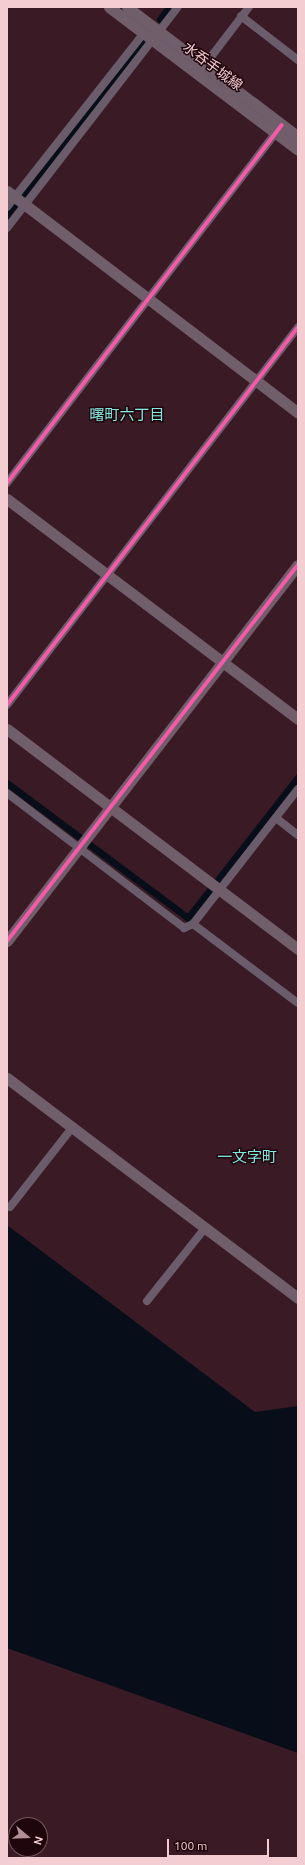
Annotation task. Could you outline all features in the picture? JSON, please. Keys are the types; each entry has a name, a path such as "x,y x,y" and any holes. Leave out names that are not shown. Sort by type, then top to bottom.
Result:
{"street":[{"name":"水呑手城線","path":"109,7 144,33 156,36"},
{"name":"水呑手城線","path":"127,7 156,36 279,129 298,150"},
{"path":"7,207 17,199 156,36 178,7"},
{"path":"201,69 248,7"},
{"path":"241,16 298,60"},
{"path":"7,228 17,199 144,33"},
{"name":"水呑手城線","path":"279,129 298,137"},
{"path":"7,483 279,129"},
{"path":"17,199 298,413"},
{"path":"7,705 298,328"},
{"path":"7,498 298,719"},
{"path":"7,941 298,565"},
{"path":"7,729 298,949"},
{"path":"7,793 80,846 184,928 194,924 216,886 276,818 298,789"},
{"path":"276,818 298,835"},
{"path":"194,924 298,1003"},
{"path":"7,1078 298,1298"},
{"path":"10,1207 72,1128"},
{"path":"147,1301 205,1228"}],"shaded area":[{"path":"7,1225 255,1412 298,1406 298,1753 7,1648"}],"waterway":[{"path":"160,19 169,7"},
{"path":"7,215 143,42"},
{"path":"7,783 188,918 298,777"}],"cycle path":[{"path":"7,483 282,125"},
{"path":"7,705 298,327"},
{"path":"7,941 298,565"}],"district":[{"name":"曙町六丁目","path":"127,415"},
{"name":"一文字町","path":"247,1157"}]}
